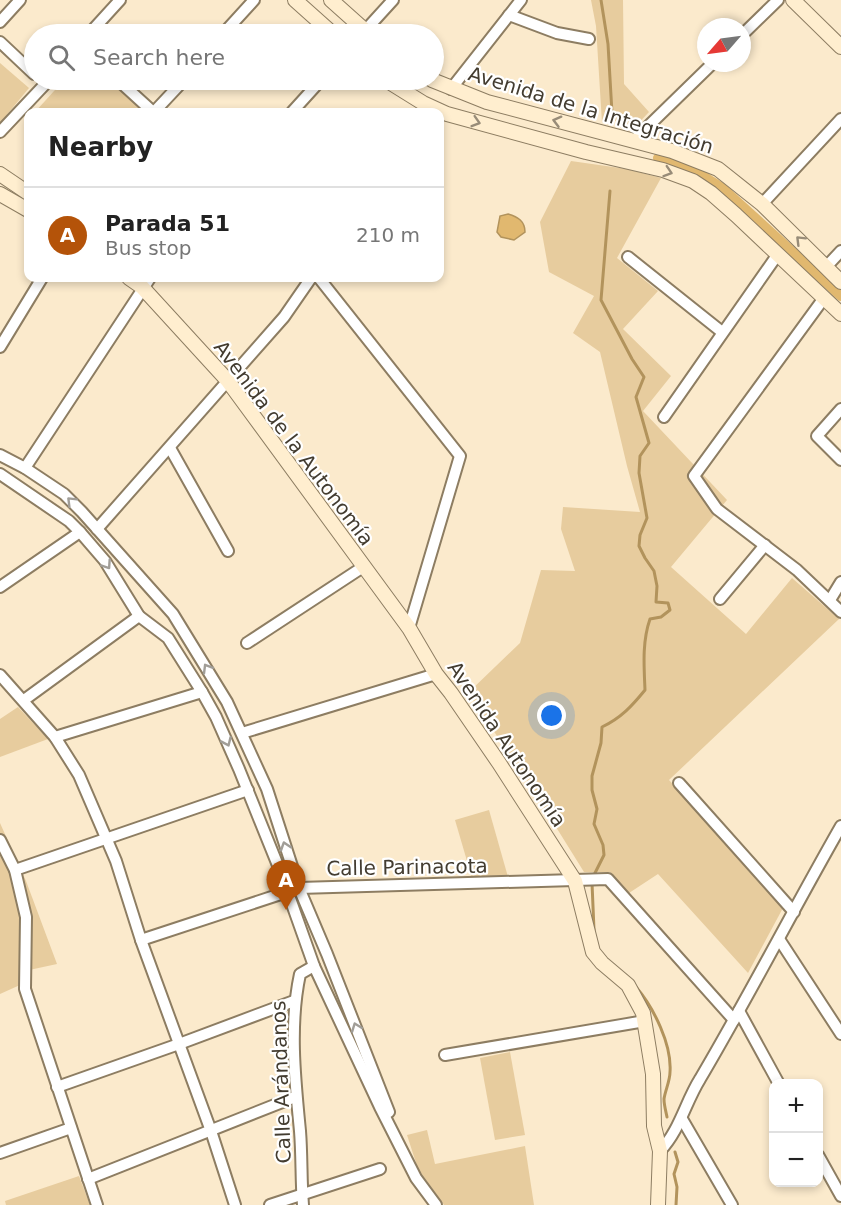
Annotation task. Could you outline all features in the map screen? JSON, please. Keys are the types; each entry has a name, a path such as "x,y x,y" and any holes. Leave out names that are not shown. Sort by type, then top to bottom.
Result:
{"street":[{"path":"0,22 20,0"},
{"path":"98,24 120,0"},
{"path":"233,24 254,0"},
{"path":"295,0 322,24"},
{"path":"331,0 356,24"},
{"path":"373,24 393,0"},
{"path":"451,89 521,0"},
{"path":"751,26 778,0"},
{"path":"793,0 841,47"},
{"path":"509,15 557,33 590,39"},
{"path":"0,42 24,65"},
{"path":"634,140 704,72"},
{"name":"Avenida de la Integración","path":"444,86 487,102 634,140 697,159 718,169 762,204 841,282"},
{"path":"0,132 37,90"},
{"path":"129,90 150,108"},
{"path":"158,108 175,90"},
{"path":"296,108 312,90"},
{"name":"Avenida de la Integración","path":"402,90 429,108"},
{"name":"Avenida de la Integración","path":"444,119 612,157 663,170 693,181 711,193 841,314"},
{"path":"762,204 841,119"},
{"path":"612,157 614,135"},
{"path":"0,174 24,190"},
{"path":"0,194 24,208"},
{"path":"826,267 841,251"},
{"path":"664,417 777,254"},
{"path":"628,256 722,332"},
{"path":"0,347 40,282"},
{"path":"25,468 143,282"},
{"name":"Avenida de la Autonomía","path":"145,282 228,381 409,627"},
{"path":"97,529 284,316 308,282"},
{"path":"322,282 460,456 409,627"},
{"path":"824,298 694,476 717,509 797,570 841,612"},
{"path":"841,409 817,436 841,460"},
{"path":"170,448 228,551"},
{"path":"0,455 25,468 64,494 97,529 172,614 227,702 267,789 299,888 408,1160 416,1178 436,1205"},
{"path":"0,474 60,514 80,532 105,561 139,616 168,638 202,692 216,717 248,790 314,966 380,1107 408,1160"},
{"path":"0,587 80,532"},
{"path":"720,599 765,545"},
{"path":"247,643 363,567"},
{"path":"830,600 841,582"},
{"path":"24,700 139,616"},
{"name":"Avenida Autonomía","path":"409,627 436,674 499,763 574,881 593,952 602,963 628,985 636,997 645,1021 653,1074 654,1126 660,1150 658,1205"},
{"path":"242,734 436,674"},
{"path":"0,675 55,737 79,776 117,861 141,940 211,1131 235,1205"},
{"path":"55,737 202,692"},
{"path":"679,783 794,912"},
{"path":"15,870 248,790"},
{"path":"660,1150 669,1142 682,1119 697,1084 841,826"},
{"path":"0,840 15,870 26,917 25,989 97,1205"},
{"name":"Calle Parinacota","path":"141,940 299,888 608,879 737,1016"},
{"path":"779,939 840,1031"},
{"name":"Calle Arándanos","path":"303,1205 300,1131 295,1097 294,1001 300,974 314,966"},
{"path":"57,1087 294,1001"},
{"path":"737,1016 776,1079"},
{"path":"445,1056 645,1021"},
{"path":"88,1179 295,1097"},
{"path":"682,1119 732,1205"},
{"path":"0,1152 71,1128"},
{"path":"823,1162 841,1196"},
{"path":"270,1205 380,1169"}],"shaded area":[{"path":"591,0 623,0 624,84 649,112 634,128 621,120 602,123 596,26"},
{"path":"0,63 24,84 24,90 27,90 0,123"},
{"path":"55,90 122,90 142,108 39,108"},
{"path":"571,161 627,169 661,178 617,258 658,291 623,329 671,376 643,411 727,500 671,567 746,634 792,578 839,619 669,780 784,906 748,973 658,874 629,893 610,872 584,872 528,782 468,693 520,643 541,570 575,571 561,529 563,507 640,512 600,352 573,333 594,296 549,272 540,222"},
{"path":"508,214 520,220 525,228 525,232 514,240 501,237 497,232 500,216"},
{"path":"18,707 48,739 0,757 0,719"},
{"path":"489,810 508,877 472,878 455,820"},
{"path":"0,823 26,881 57,964 20,972 20,985 0,994"},
{"path":"510,1052 525,1135 495,1140 480,1058"},
{"path":"427,1130 435,1164 525,1146 534,1205 444,1205 418,1169 407,1135"},
{"path":"79,1176 90,1205 6,1205 5,1201"}],"waterway":[{"path":"601,0 608,44 612,113"},
{"path":"658,158 698,173 722,188 841,296"},
{"path":"593,877 604,855 603,845 594,824 597,809 592,790 592,776 601,743 602,727 626,711 645,690 644,663 647,628 650,619 661,617 670,610 668,603 656,602 657,586 654,571 639,546 640,535 647,518 639,473 640,456 649,443 636,397 644,377 601,300 610,191"},
{"path":"592,883 594,930"},
{"path":"636,987 655,1016 668,1050 670,1075 664,1099 667,1117"},
{"path":"675,1152 678,1162 674,1174 677,1187 676,1205"}],"place":[{"name":"Parada 51","path":"286,910"}]}
